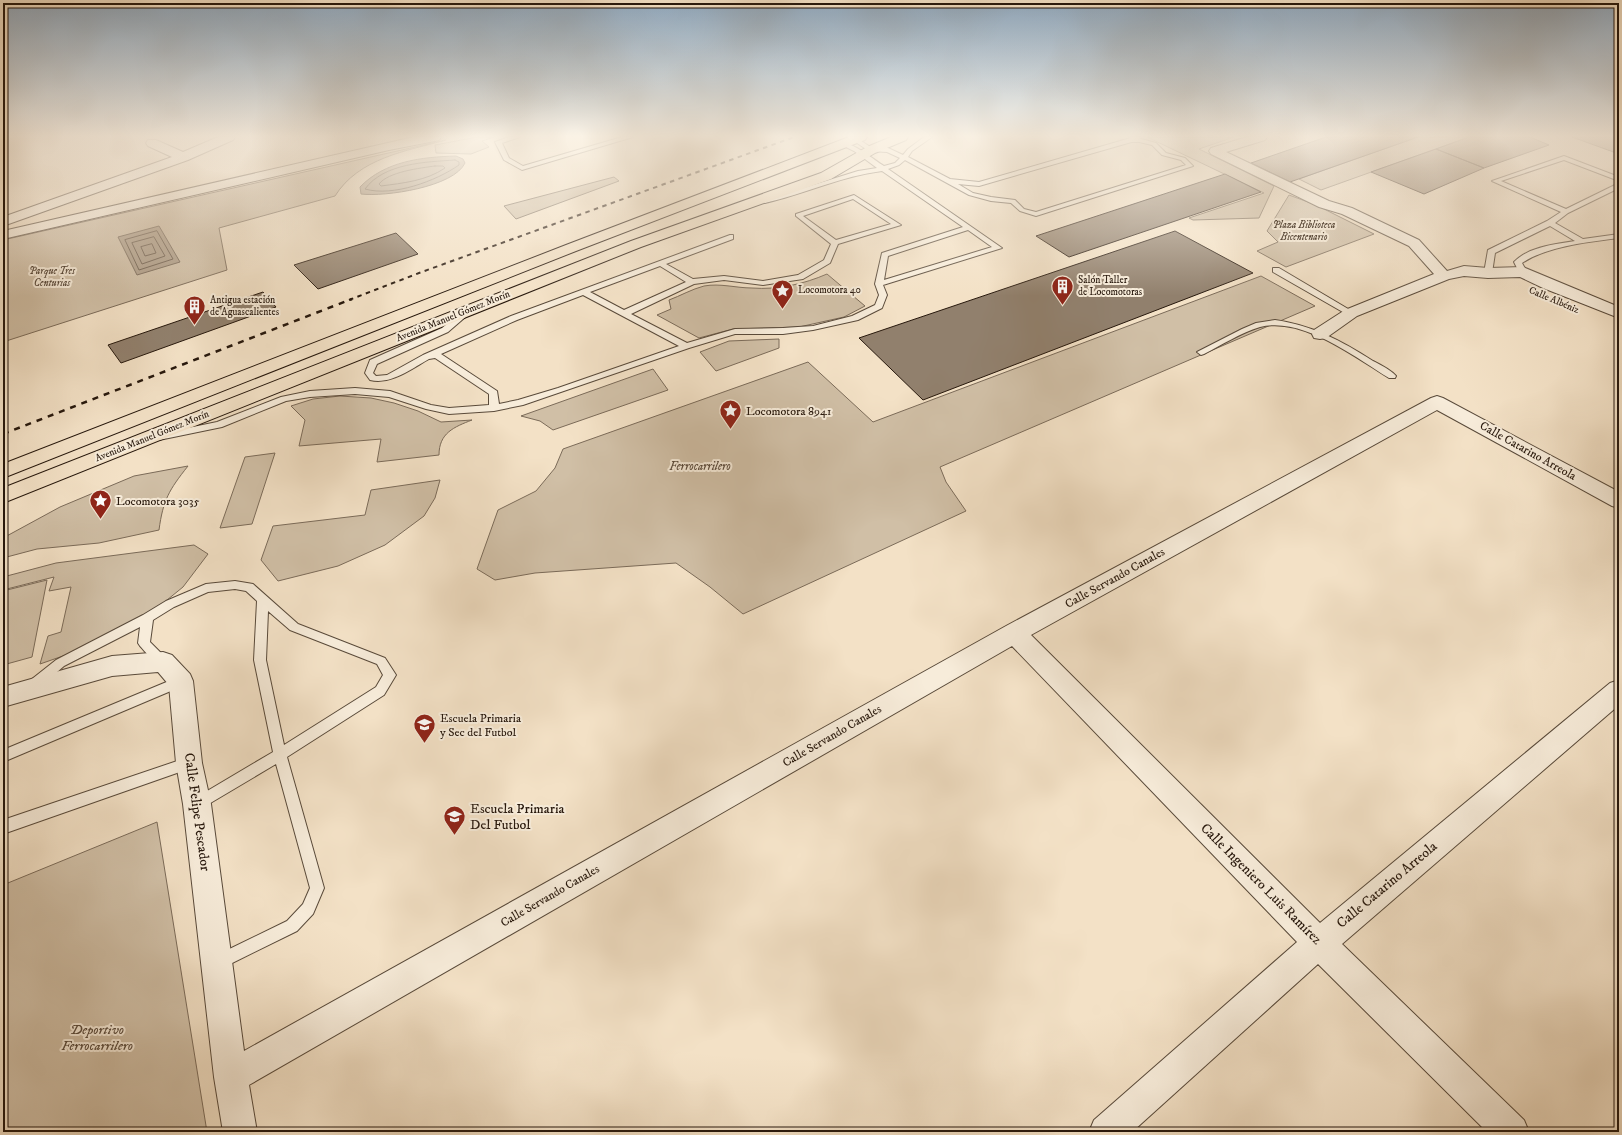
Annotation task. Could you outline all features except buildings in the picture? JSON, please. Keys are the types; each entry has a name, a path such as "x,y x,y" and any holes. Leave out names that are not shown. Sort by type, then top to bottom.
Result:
{"main road":[{"name":"Avenida Manuel Gómez Morín","path":"3,471 723,190"},
{"path":"740,207 771,190"},
{"name":"Avenida Manuel Gómez Morín","path":"3,496 636,244 787,190"}],"street":[{"path":"3,222 92,190"},
{"path":"3,235 188,190"},
{"path":"1295,190 1324,204 1347,211 1414,243 1444,276"},
{"path":"1320,334 1350,313 1444,276 1464,271 1488,273 1524,272"},
{"name":"Calle Albéniz","path":"1524,272 1538,280 1557,295 1619,328"},
{"name":"Calle Albéniz","path":"1488,273 1619,313"},
{"name":"Calle Catarino Arreola","path":"1437,402 1619,501"},
{"name":"Calle Servando Canales","path":"231,1077 1014,633 1437,402"},
{"name":"Calle Ingeniero Luis Ramírez","path":"1014,633 1318,943 1512,1132"},
{"path":"3,697 112,666 172,672"},
{"name":"Calle Felipe Pescador","path":"172,672 197,804 231,1077 240,1132"},
{"name":"Calle Catarino Arreola","path":"1106,1132 1318,943 1619,690"}],"lane":[{"path":"740,207 805,190"},
{"path":"879,284 998,248 913,190"},
{"path":"964,190 971,194 992,199 1013,201 1022,210 1036,214 1113,190"},
{"path":"1516,190 1566,212"},
{"path":"1488,273 1491,252 1550,223 1566,212 1609,190"},
{"path":"623,314 692,282 724,278 763,283 800,277 827,261 835,243 897,225 854,197 798,215 835,243"},
{"path":"1550,223 1581,241"},
{"path":"144,440 219,425 284,399 310,394 356,391 390,394 429,407 449,411 494,408 520,403 686,346 735,332 783,331 813,328 855,318 879,306 883,295 879,284 885,255 968,228"},
{"path":"1524,272 1519,267 1518,262 1522,259 1581,241 1619,236"},
{"path":"470,310 445,330 373,362 369,373 373,378 390,377 426,357 507,321 730,237"},
{"path":"660,263 692,282"},
{"path":"1276,270 1350,313"},
{"path":"583,292 686,346"},
{"path":"1201,352 1259,325 1276,322 1293,324 1320,334 1392,376"},
{"path":"433,355 438,356 494,393 494,408"},
{"path":"31,688 60,663 147,618 170,604 206,588 235,585 249,587 294,627 381,661 390,675 380,691 280,755 197,804"},
{"path":"217,962 292,926 308,909 317,888 280,755 260,660 263,598"},
{"path":"3,756 172,672 144,643 147,618"},
{"path":"3,827 189,763"}],"green space":[{"name":"Parque Tres Centurias","path":"225,190 340,190 335,196 219,228 227,270 3,342 3,240"},
{"path":"565,190 595,190 516,219 504,206"},
{"path":"1258,190 1272,190 1259,218 1193,220 1189,218 1264,193"},
{"name":"Plaza Biblioteca Bicentenario","path":"1289,195 1316,205 1374,234 1286,267 1257,251 1278,242 1267,231"},
{"path":"827,274 865,306 844,317 799,327 733,329 699,338 657,315 671,309 669,300 704,286 716,285 746,288 771,288 809,281"},
{"name":"Ferrocarrilero","path":"1261,276 1315,306 940,467 946,482 966,511 743,614 710,587 676,563 535,573 495,580 477,569 498,510 536,491 555,468 563,449 808,362 873,422"},
{"path":"779,339 779,348 716,371 700,352 729,341"},
{"path":"653,369 668,390 553,430 540,421 521,416"},
{"path":"340,396 371,398 394,403 418,411 441,422 472,420 459,425 445,436 440,447 439,455 377,462 381,439 299,446 305,420 291,406 313,399"},
{"path":"275,453 252,524 220,528 245,457"},
{"path":"188,466 168,496 159,530 99,543 37,549 3,558 3,538 60,507 134,476"},
{"path":"440,480 435,498 424,516 385,545 338,566 278,581 261,560 273,526 365,515 371,490"},
{"path":"194,545 208,554 183,587 135,626 86,648 40,664 48,636 61,632 71,587 49,591 54,577 3,590 3,577 56,563"},
{"path":"47,580 32,657 3,665 3,591"},
{"name":"Deportivo Ferrocarrilero","path":"157,822 207,1132 3,1132 3,885"}],"water":[{"path":"360,190 413,190 386,194 361,194"},
{"path":"159,226 180,262 137,275 118,237"}],"railway":[{"path":"349,300 648,190"},
{"path":"3,434 352,299"}],"place":[{"name":"Salón Taller de Locomotoras","path":"1062,306"},
{"name":"Locomotora 40","path":"782,310"},
{"name":"Antigua estación de Aguascalientes","path":"194,326"},
{"name":"Locomotora 8941","path":"731,430"},
{"name":"Locomotora 3035","path":"101,520"},
{"name":"Escuela Primaria y Sec del Futbol","path":"424,744"},
{"name":"Escuela Primaria Del Futbol","path":"454,836"}]}
